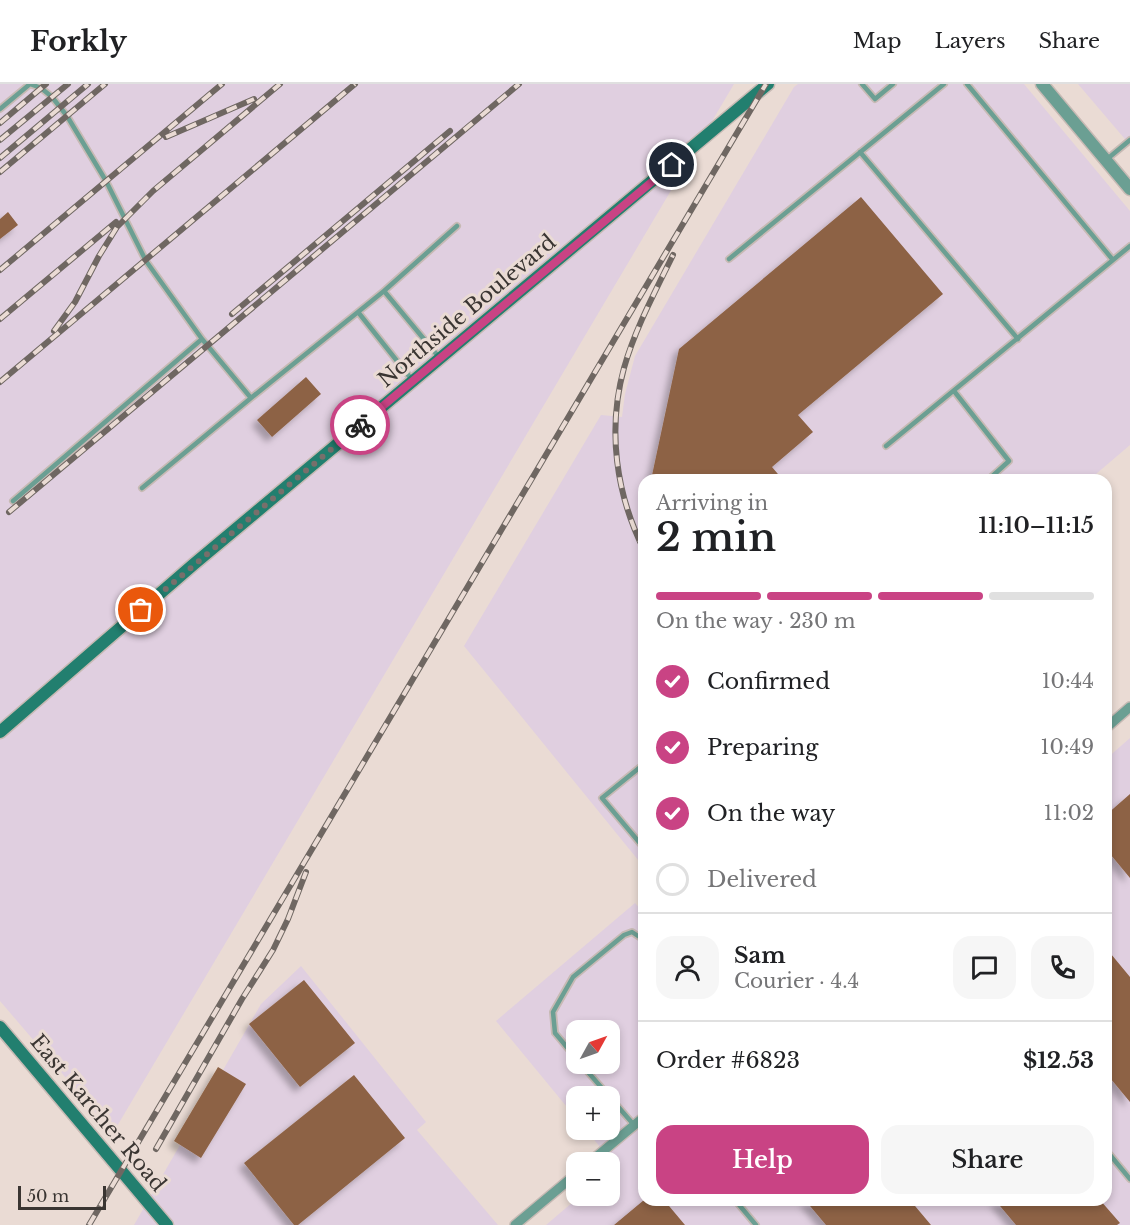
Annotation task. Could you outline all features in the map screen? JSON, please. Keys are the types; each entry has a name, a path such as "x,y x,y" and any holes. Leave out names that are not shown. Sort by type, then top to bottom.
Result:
{"main road":[{"name":"Northside Boulevard","path":"0,732 194,564 768,84"},
{"name":"East Karcher Road","path":"0,1027 167,1225"}],"street":[{"path":"1042,84 1130,189"},
{"path":"1112,723 1130,707"},
{"path":"602,1152 638,1122"},
{"path":"515,1225 566,1182"}],"lane":[{"path":"0,109 30,84 41,88 52,97 67,116 106,182 146,261 202,339 251,398"},
{"path":"862,84 875,99 893,84"},
{"path":"931,84 936,91"},
{"path":"729,258 944,84"},
{"path":"967,84 1113,260"},
{"path":"1106,160 1130,140"},
{"path":"860,152 1018,339"},
{"path":"142,488 384,291 458,226"},
{"path":"886,446 1130,246"},
{"path":"384,291 440,358"},
{"path":"358,312 413,381"},
{"path":"13,501 202,339"},
{"path":"954,391 1009,460 994,474"},
{"path":"638,769 602,798 638,841"},
{"path":"566,1046 555,1033 553,1012 573,977 624,935 632,932 638,936"},
{"path":"590,1074 634,1125"},
{"path":"1112,1157 1130,1179"},
{"path":"740,1206 756,1225"}],"shaded area":[{"path":"0,84 734,84 113,1133 0,1001"},
{"path":"798,84 1024,84 1130,211 1130,445 1096,474 638,474 638,860 464,646 601,415 622,417 625,394 635,356 794,87"},
{"path":"1078,84 1130,84 1130,145"},
{"path":"1130,738 1130,1225 546,1225 568,1206 620,1206 620,1152 604,1152 594,1140 620,1140 620,1086 566,1086 566,1106 496,1021 635,903 638,906 638,1206 1112,1206 1112,754"},
{"path":"301,966 426,1122 417,1130 498,1225 134,1225 261,1004"}],"building":[{"path":"861,197 943,294 798,415 813,432 772,467 778,474 652,474 679,349"},
{"path":"8,212 18,225 0,239 0,219"},
{"path":"306,377 321,394 272,437 257,420"},
{"path":"1130,794 1130,878 1112,856 1112,810"},
{"path":"1112,955 1130,977 1130,1102 1112,1080"},
{"path":"304,980 355,1043 300,1087 249,1024"},
{"path":"218,1067 246,1084 201,1158 174,1141"},
{"path":"354,1075 405,1138 298,1225 294,1225 244,1163"},
{"path":"638,1205 669,1206 685,1225 614,1225"},
{"path":"810,1206 915,1206 931,1225 826,1225"},
{"path":"1000,1206 1105,1206 1120,1223 1117,1225 1016,1225"}],"railway":[{"path":"0,123 46,84"},
{"path":"0,140 68,84"},
{"path":"0,158 88,84"},
{"path":"0,172 105,84"},
{"path":"0,270 222,84"},
{"path":"54,331 75,302 117,227 153,191 280,84"},
{"path":"0,382 355,84"},
{"path":"9,512 519,84"},
{"path":"89,1225 766,84"},
{"path":"166,137 254,99"},
{"path":"232,314 450,131"},
{"path":"0,319 116,222"},
{"path":"638,537 621,484 615,438 616,415 619,391 629,353 673,255"},
{"path":"156,1149 242,999 273,950 306,872"}],"way so far":[{"path":"141,610 360,425"}],"route":[{"path":"360,425 672,165"}]}
